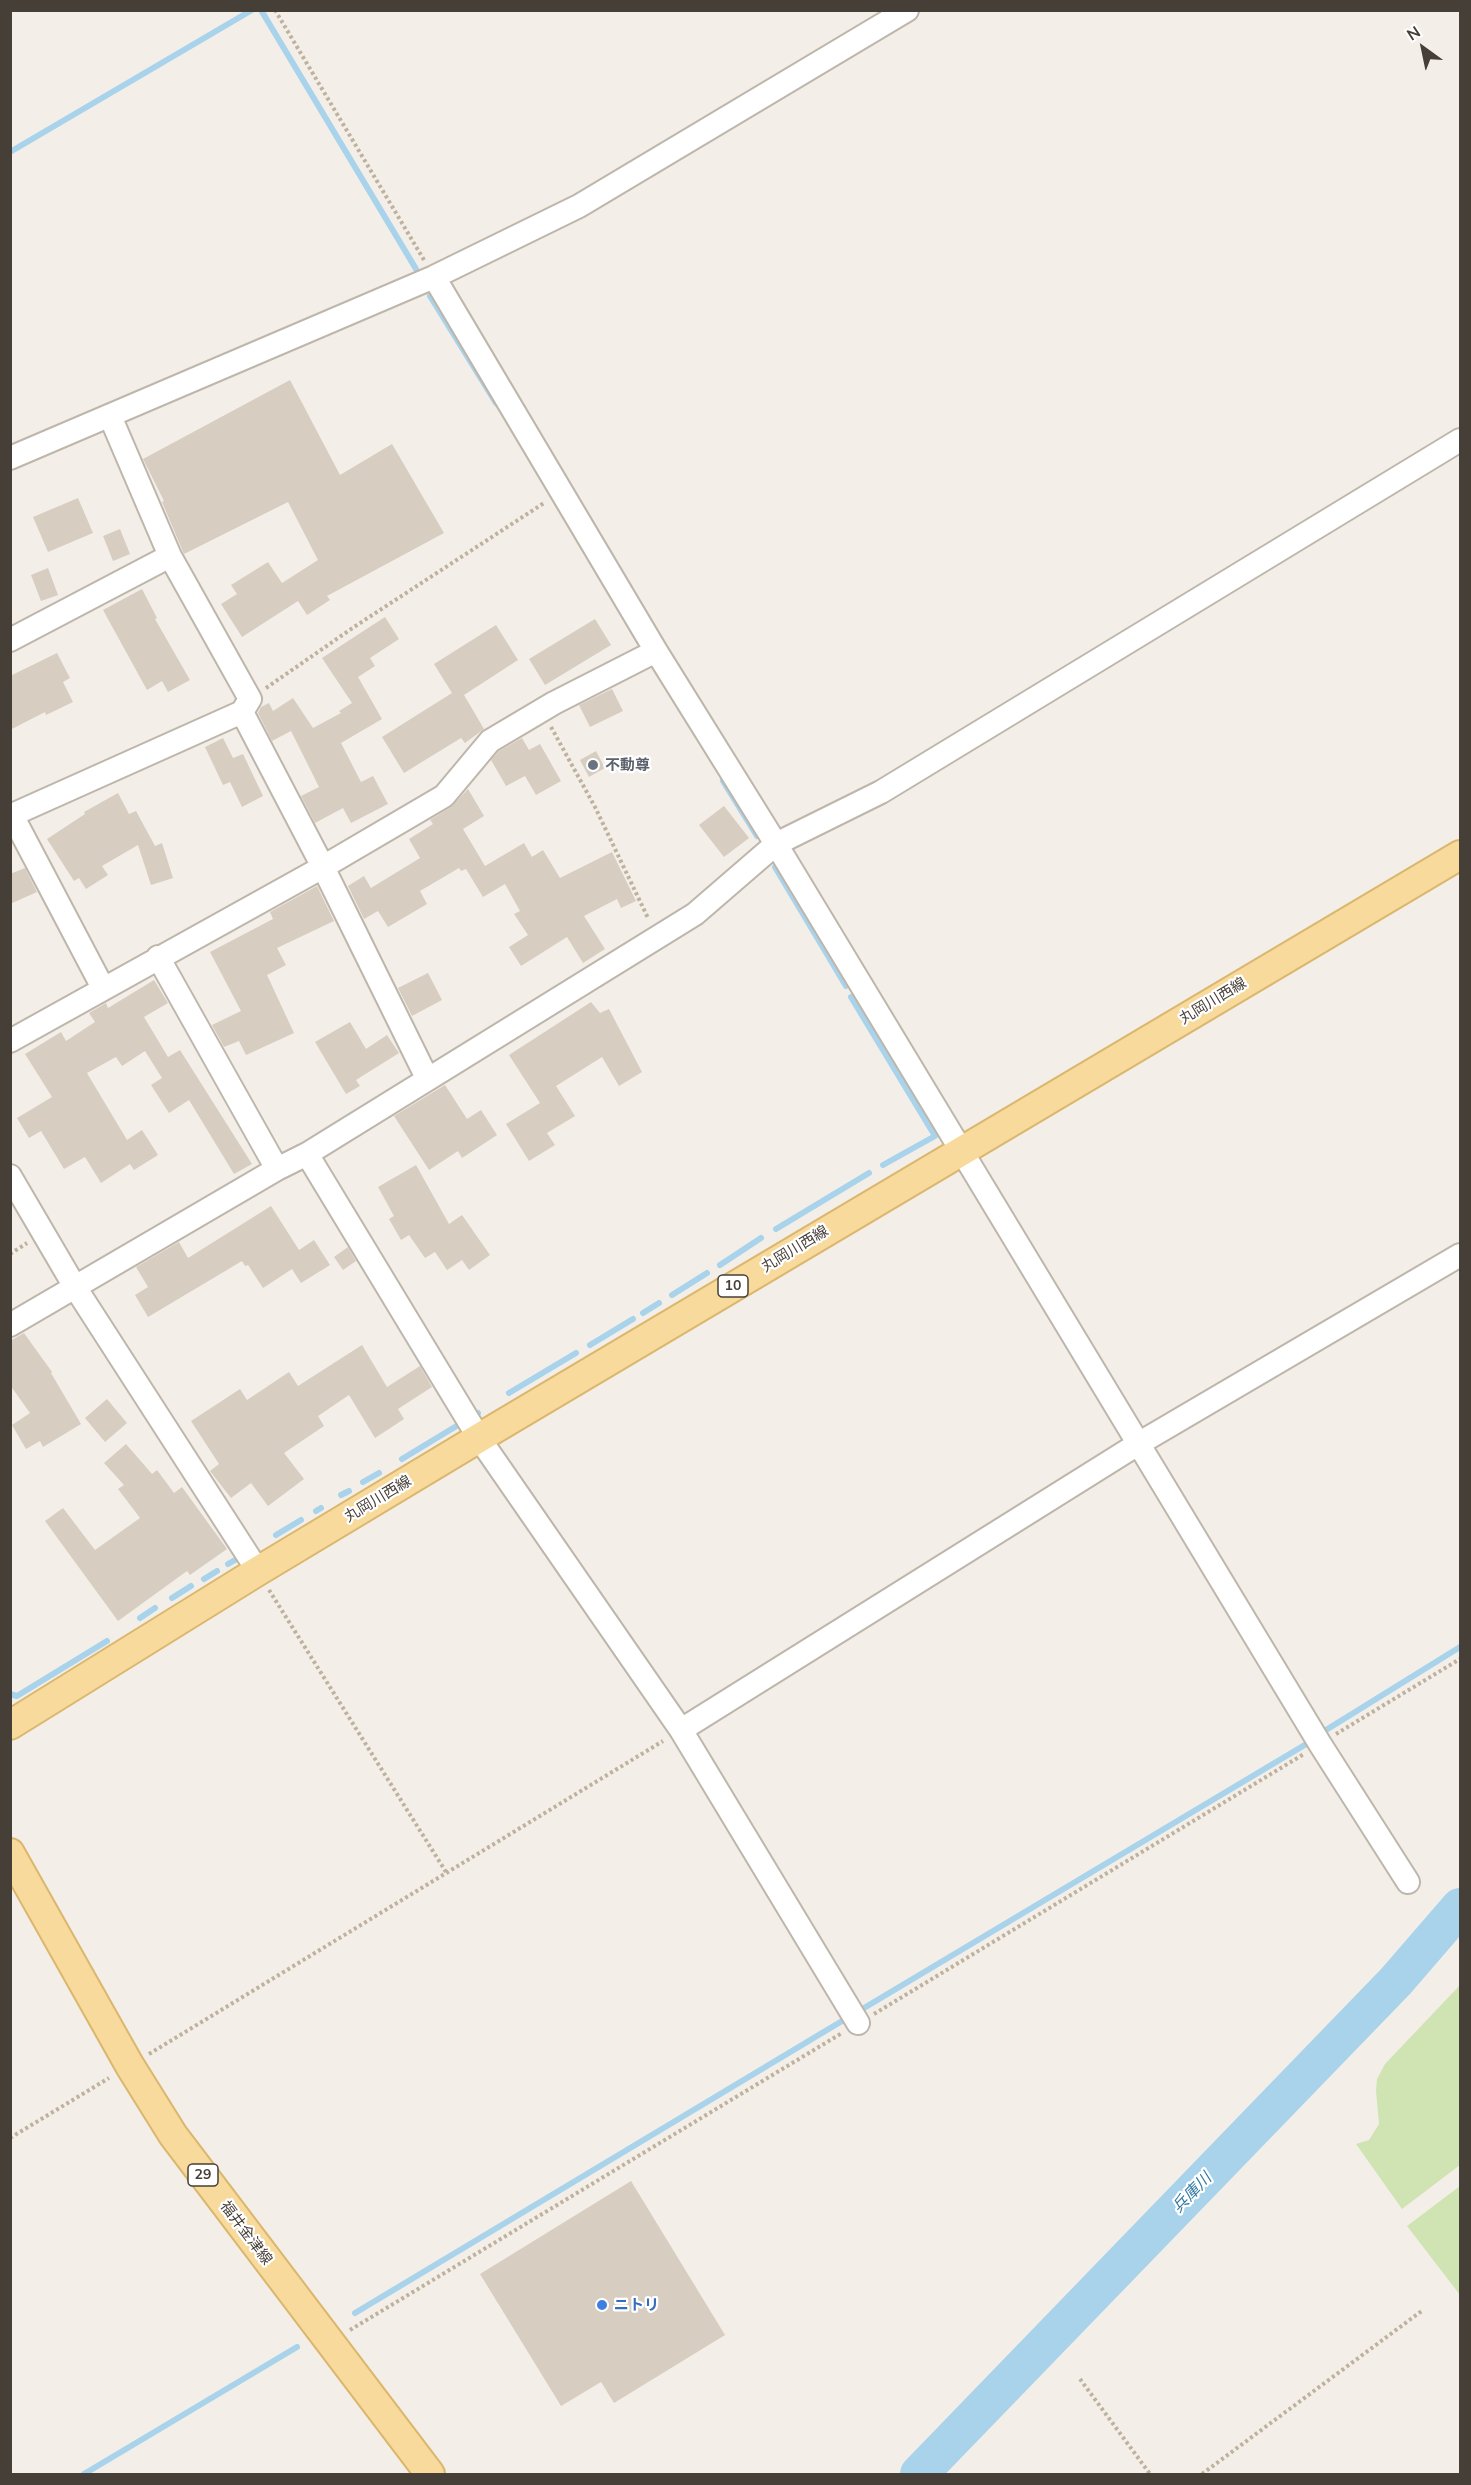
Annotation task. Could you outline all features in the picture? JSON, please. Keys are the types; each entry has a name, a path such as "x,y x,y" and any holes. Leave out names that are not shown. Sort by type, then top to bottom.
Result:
{"main road":[{"name":"丸岡川西線","path":"10,1725 258,1571 479,1438 960,1150 1461,855"},
{"name":"福井金津線","path":"10,1853 130,2066 173,2135 430,2475"}],"street":[{"path":"10,458 434,277 579,206 907,10"},
{"path":"434,277 656,651 776,844 1320,1744 1408,1882"},
{"path":"110,416 170,556 246,706 427,1078"},
{"path":"10,1325 277,1169 308,1154 427,1078 695,914 776,844 880,792 1461,440"},
{"path":"10,640 170,556"},
{"path":"10,1041 323,867 444,796 490,741 542,710 656,651"},
{"path":"103,988 11,815 246,706"},
{"path":"158,957 277,1169"},
{"path":"308,1154 479,1438 681,1730 858,2023"},
{"path":"10,1176 75,1287 258,1571"},
{"path":"681,1730 1138,1444 1461,1254"}],"path":[{"path":"275,10 434,277"},
{"path":"246,706 354,627 561,491"},
{"path":"542,710 595,807 657,937"},
{"path":"258,1571 446,1872"},
{"path":"329,2343 1461,1659"},
{"path":"10,2138 681,1730"},
{"path":"1202,2475 1424,2310"},
{"path":"1080,2379 1150,2475"}],"green space":[{"path":"1460,1985 1460,2165 1402,2209 1356,2144 1369,2140 1379,2124 1377,2079 1385,2064"},
{"path":"1460,2186 1460,2295 1407,2226"}],"building":[{"path":"290,380 340,475 392,444 444,533 327,596 330,600 307,615 298,601 242,637 221,604 237,594 231,585 268,562 282,583 318,560 288,502 184,554 162,502 164,501 143,459"},
{"path":"78,498 93,533 48,552 33,517"},
{"path":"120,529 130,554 113,561 103,536"},
{"path":"48,568 58,595 41,601 31,575"},
{"path":"142,589 157,618 155,619 190,680 168,692 162,681 147,690 103,610"},
{"path":"385,617 399,639 370,658 375,666 358,677 382,719 341,743 361,782 373,776 388,804 351,823 343,808 315,823 301,796 319,787 291,731 272,741 258,713 261,707 269,703 273,711 293,698 313,728 341,713 339,711 352,703 322,658"},
{"path":"595,619 611,645 545,685 529,659"},
{"path":"496,625 518,660 464,695 484,729 465,743 461,738 404,773 382,737 452,693 434,664"},
{"path":"57,653 70,678 63,682 73,702 46,715 45,712 10,730 10,676"},
{"path":"612,689 623,711 590,727 579,705"},
{"path":"223,738 233,758 243,754 263,796 242,807 230,782 223,785 205,747"},
{"path":"522,738 529,750 540,744 561,781 536,795 525,776 506,786 491,760 499,751"},
{"path":"596,751 605,768 589,777 580,760"},
{"path":"468,789 484,816 463,829 485,866 524,843 532,857 543,850 560,878 612,852 636,901 621,908 617,899 584,916 605,949 583,963 567,937 521,966 509,947 528,935 514,914 520,911 505,884 483,897 466,869 461,871 459,868 420,891 427,904 388,927 378,911 364,919 348,886 364,876 371,888 420,858 409,839 433,824 430,820 451,807"},
{"path":"118,793 129,814 136,811 155,846 162,843 173,878 151,885 138,845 102,866 108,875 86,889 79,878 74,881 47,839 85,814 84,812"},
{"path":"724,806 749,838 724,857 699,825"},
{"path":"25,868 37,892 10,904 10,874"},
{"path":"317,886 334,921 277,948 286,965 267,975 294,1033 246,1055 239,1041 224,1047 212,1025 241,1011 210,952 273,919 270,912"},
{"path":"428,973 442,1000 412,1016 398,988"},
{"path":"154,980 168,1003 144,1017 168,1057 180,1050 252,1164 234,1174 189,1100 169,1113 151,1085 162,1078 145,1051 122,1066 116,1057 87,1073 127,1140 142,1130 158,1155 134,1170 130,1164 101,1183 85,1157 64,1169 41,1131 29,1138 17,1118 52,1097 25,1054 61,1032 66,1041 95,1022 89,1013 106,1003 108,1008"},
{"path":"591,1002 600,1013 609,1009 642,1072 619,1086 602,1057 556,1086 575,1116 547,1133 555,1145 529,1161 506,1124 540,1103 509,1055"},
{"path":"350,1022 366,1049 387,1035 399,1053 356,1080 360,1086 346,1094 315,1042"},
{"path":"445,1085 467,1119 481,1110 497,1135 462,1158 458,1151 429,1170 394,1116"},
{"path":"416,1165 449,1224 462,1215 490,1255 469,1270 462,1260 447,1270 435,1252 425,1258 409,1235 401,1240 389,1219 394,1216 378,1187"},
{"path":"271,1206 299,1250 314,1240 330,1265 301,1283 292,1269 263,1288 248,1265 245,1266 242,1261 148,1317 135,1295 148,1287 136,1267 179,1242 188,1258"},
{"path":"348,1247 356,1261 343,1270 334,1257"},
{"path":"24,1333 52,1372 81,1424 43,1447 40,1441 26,1449 12,1425 30,1413 10,1385 10,1341"},
{"path":"362,1345 387,1387 420,1366 432,1387 398,1409 404,1419 375,1438 349,1395 318,1416 324,1426 284,1453 304,1479 268,1506 251,1483 231,1498 210,1471 219,1464 191,1421 240,1389 247,1400 289,1372 298,1386"},
{"path":"107,1399 127,1423 105,1442 85,1418"},
{"path":"126,1444 152,1474 157,1470 174,1493 182,1487 227,1549 190,1575 187,1571 118,1621 45,1521 63,1508 95,1550 140,1518 118,1489 124,1485 104,1463"},
{"name":"ニトリ","path":"631,2181 725,2335 614,2403 601,2382 561,2406 480,2274"}],"waterway":[{"path":"10,152 252,10"},
{"path":"261,10 416,269"},
{"path":"430,296 496,403"},
{"path":"723,781 757,836"},
{"path":"775,867 846,986"},
{"path":"851,997 935,1136 883,1165"},
{"path":"776,1229 869,1173"},
{"path":"720,1265 761,1238"},
{"path":"672,1295 707,1273"},
{"path":"643,1313 659,1303"},
{"path":"590,1345 633,1319"},
{"path":"509,1393 576,1353"},
{"path":"402,1459 478,1413"},
{"path":"363,1482 379,1473"},
{"path":"341,1495 349,1491"},
{"path":"316,1511 321,1508"},
{"path":"276,1535 301,1520"},
{"path":"228,1564 235,1560"},
{"path":"204,1579 217,1571"},
{"path":"172,1598 191,1586"},
{"path":"140,1618 155,1608"},
{"path":"10,1694 17,1696 107,1641"},
{"path":"1326,1730 1460,1647"},
{"path":"859,2011 1308,1743"},
{"name":"兵庫川","path":"919,2474 1396,1981 1460,1907"},
{"path":"355,2313 842,2021"},
{"path":"84,2474 297,2347"}],"place":[{"name":"不動尊","path":"593,765"},
{"name":"ニトリ","path":"602,2305"}]}
